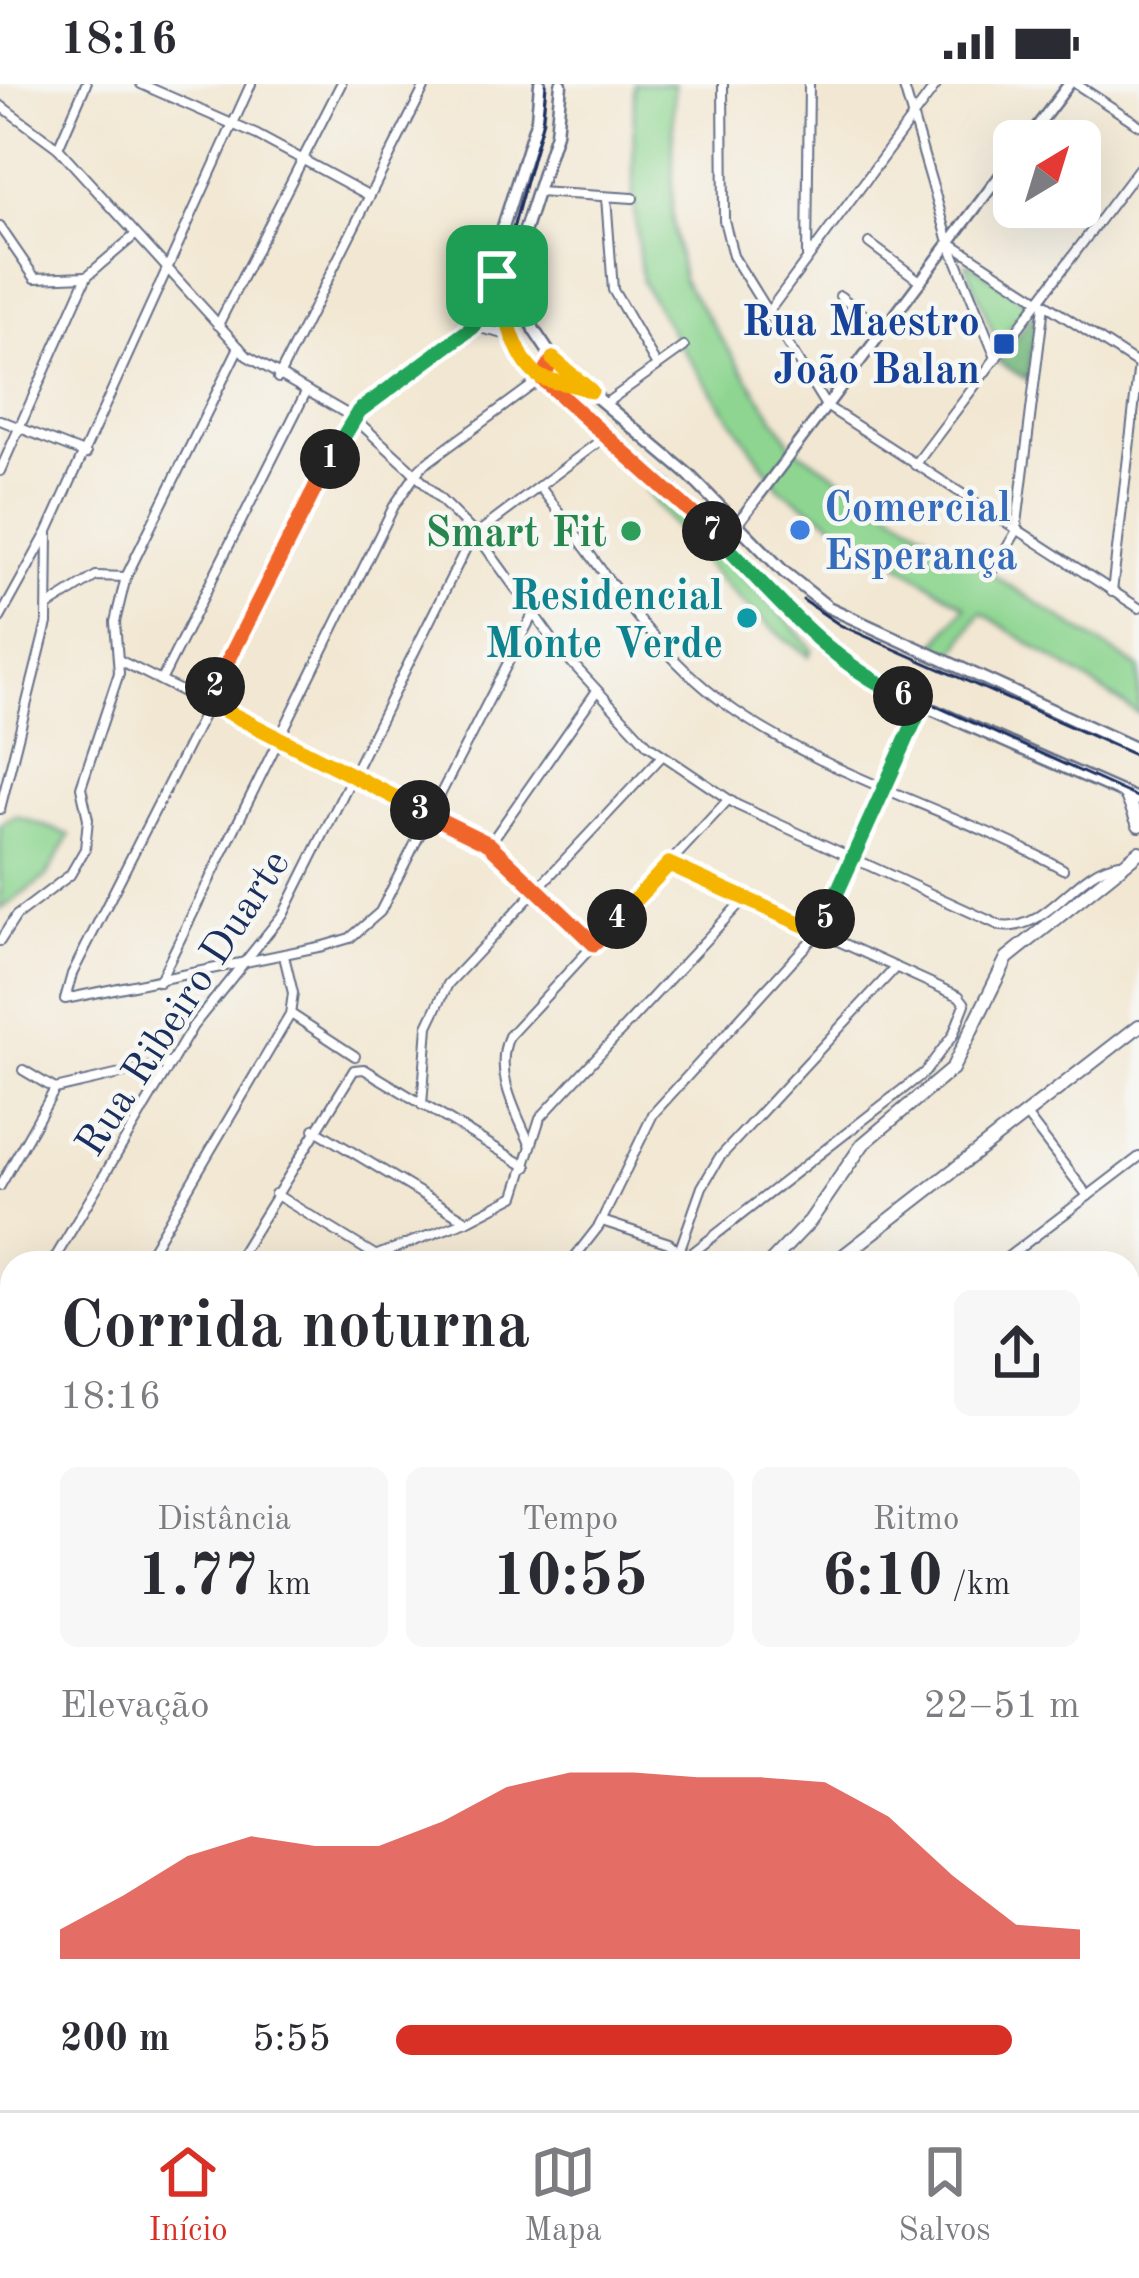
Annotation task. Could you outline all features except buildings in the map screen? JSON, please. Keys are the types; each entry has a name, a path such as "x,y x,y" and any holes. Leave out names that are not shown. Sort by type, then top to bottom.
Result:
{"highway":[{"path":"1133,798 1139,825"},
{"path":"783,1251 863,1144 952,1069 1007,958 1136,853"},
{"path":"850,1251 1139,1026"}],"main road":[{"path":"540,84 537,119 501,226 497,276 513,336 542,379 690,508 818,644 857,673 1133,798"},
{"path":"561,84 556,133 520,245 519,284 534,330 552,358 666,455 784,572 840,614 1139,750"},
{"path":"542,379 552,358"},
{"path":"542,379 591,391"},
{"path":"608,434 636,436 666,455"},
{"path":"690,508 722,529 738,523"}],"street":[{"path":"58,148 86,84"},
{"path":"141,84 232,124 370,196"},
{"path":"0,618 86,454 251,84"},
{"path":"218,325 340,84"},
{"path":"278,378 426,84"},
{"path":"723,84 724,220 741,276 826,406 1139,608"},
{"path":"807,259 808,84"},
{"path":"903,84 950,242 996,359"},
{"path":"766,314 937,84"},
{"path":"1043,120 1072,84 1139,125"},
{"path":"0,104 58,148 239,347 278,378 354,418 415,475 475,535 596,692 662,756 728,800 1000,926 1018,928 1101,868 1136,853"},
{"path":"915,465 1139,168"},
{"path":"738,523 993,185"},
{"path":"536,192 633,198"},
{"path":"606,197 613,290 657,366"},
{"path":"0,226 35,278 87,276"},
{"path":"0,472 87,276 134,236"},
{"path":"950,242 1139,364 1112,592"},
{"path":"869,243 920,280"},
{"path":"497,276 473,327 354,418 64,996 77,1000 284,956 350,938 371,922 534,612"},
{"path":"839,296 884,330"},
{"path":"993,571 1016,532 1041,303"},
{"path":"473,327 513,336"},
{"path":"1,937 16,916 60,885 81,859 88,835 81,787 121,661 116,622 126,577 239,347"},
{"path":"605,403 684,347"},
{"path":"159,982 415,475 542,379"},
{"path":"162,679 306,392"},
{"path":"0,420 86,454"},
{"name":"Rua Ribeiro Duarte","path":"59,1251 193,1026 284,913 475,535 608,434"},
{"path":"539,486 646,630 691,675 769,731 1063,868"},
{"path":"0,809 50,605 48,531"},
{"path":"50,605 97,575 126,577"},
{"path":"121,661 489,844 594,944"},
{"path":"489,844 596,692"},
{"path":"578,1251 602,1221 653,1114 819,932 922,705"},
{"path":"422,1105 424,1045 441,996 662,756"},
{"path":"532,1147 505,1080 505,1046 728,800"},
{"path":"669,864 959,996 963,1014 925,1072 692,1251"},
{"path":"386,1251 466,1221 514,1196 549,1107 744,898"},
{"path":"151,1251 291,1014 293,992 284,956"},
{"path":"687,1251 702,1187 719,1158 896,967"},
{"path":"291,1014 355,1057"},
{"path":"22,1070 55,1089 173,1061"},
{"path":"242,1251 354,1070 364,1070 527,1168"},
{"path":"0,1186 55,1089"},
{"path":"1026,1115 1088,1196"},
{"path":"314,1130 466,1221"},
{"path":"1016,1251 1139,1156"},
{"path":"275,1194 368,1251"},
{"path":"602,1221 674,1251"}],"green space":[{"path":"634,84 674,84 672,217 683,280 794,448 1139,668 1139,714 981,612 953,655 934,647 965,606 780,489 677,341 642,282 633,198"},
{"path":"966,264 1029,304 997,343"},
{"path":"1036,314 1028,380 998,362"},
{"path":"651,485 791,624 812,649 809,656 760,619 720,579 645,490"},
{"path":"16,816 70,835 46,877 0,910 0,825"}],"railway":[{"path":"546,84 542,123 505,258 511,318 543,373 671,481 849,660 874,678 1139,798"},
{"path":"803,600 840,625 1139,757"}],"place":[{"name":"Rua Maestro João Balan","path":"1004,344"},
{"name":"Comercial Esperança","path":"800,530"},
{"name":"Smart Fit","path":"631,531"},
{"name":"Residencial Monte Verde","path":"747,618"}],"route":[{"path":"497,276 492,296 473,327 354,418 208,702 489,844 594,944 669,864 819,932 922,705 857,673 818,644 686,503 542,379 552,358 591,391 570,382 542,379 532,368 514,340 497,276"}]}
